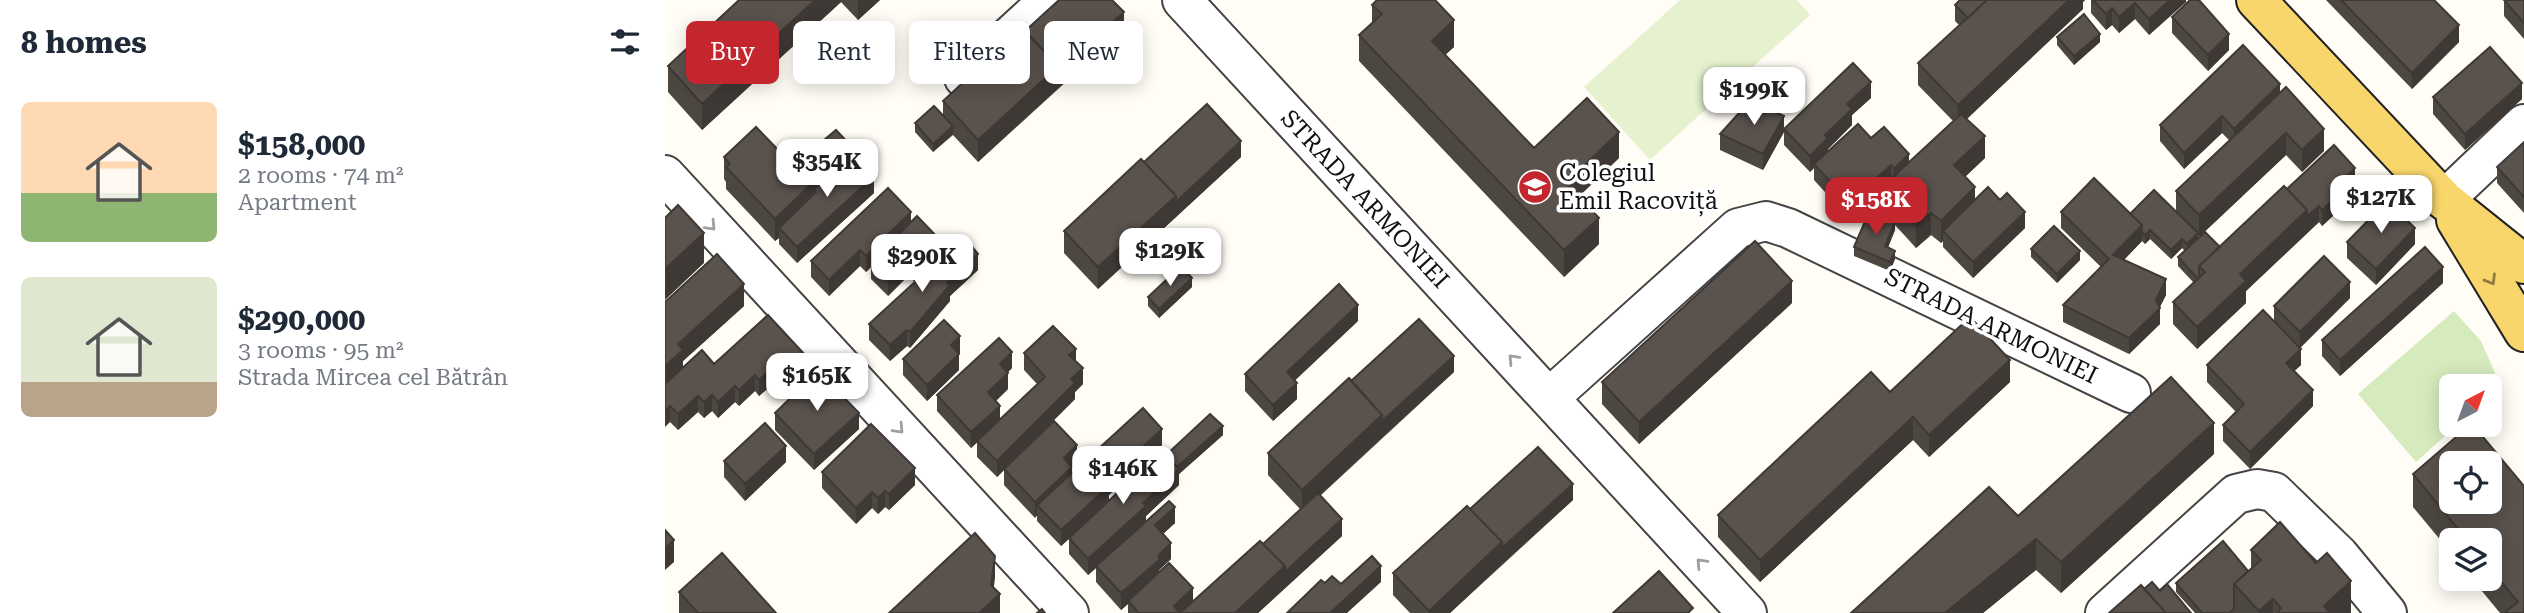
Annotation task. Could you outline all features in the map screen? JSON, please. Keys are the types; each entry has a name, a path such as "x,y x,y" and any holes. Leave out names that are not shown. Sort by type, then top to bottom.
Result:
{"main road":[{"path":"2256,0 2444,200 2524,264"},
{"path":"2444,200 2524,332"}],"street":[{"path":"1026,21 1049,0"},
{"name":"STRADA ARMONIEI","path":"1182,0 1747,613"},
{"path":"2444,200 2524,124"},
{"path":"665,175 1069,613"},
{"name":"STRADA ARMONIEI","path":"1549,398 1738,228 1766,221 1788,228 2131,393"},
{"path":"2105,613 2236,494 2257,489 2274,492 2339,555 2387,613"}],"green space":[{"path":"1680,0 1797,0 1810,15 1650,160 1584,87"},
{"path":"2454,311 2481,341 2495,373 2439,374 2439,438 2443,438 2416,462 2358,394"}],"building":[{"path":"739,0 815,0 779,33 779,21 716,21"},
{"path":"1059,0 1112,0 1124,12 1114,21 1044,21 1044,51 1030,36 1030,26"},
{"name":"Colegiul Emil Racoviță","path":"1377,0 1435,0 1454,20 1432,41 1534,148 1587,98 1619,132 1566,183 1599,218 1564,250 1359,35 1382,14 1372,5"},
{"path":"1960,0 1987,0 1968,18 1955,5"},
{"path":"1987,0 2069,0 1958,105 1918,63"},
{"path":"2093,0 2170,0 2149,19 2135,3 2119,17 2112,8 2106,14"},
{"path":"2190,0 2199,0 2229,34 2208,55 2172,17"},
{"path":"2341,0 2434,0 2459,25 2412,73"},
{"path":"2504,0 2524,0 2524,23"},
{"path":"2084,14 2100,34 2074,56 2057,37"},
{"path":"1030,36 1044,51 1044,79 978,140 943,101 961,84 1030,84"},
{"path":"2243,45 2280,84 2234,129 2222,116 2184,153 2160,125"},
{"path":"2490,47 2522,83 2465,134 2433,97"},
{"path":"686,49 686,84 724,84 702,104 668,66"},
{"path":"1853,63 1871,82 1847,104 1852,109 1825,135 1828,138 1810,156 1784,129"},
{"path":"2286,87 2324,129 2302,150 2286,133 2199,215 2176,191"},
{"path":"1750,101 1784,116 1763,154 1720,134"},
{"path":"1207,104 1241,141 1176,202 1176,196 1144,162"},
{"path":"934,106 953,126 933,144 915,123"},
{"path":"1961,114 1985,136 1954,165 1975,187 1941,221 1931,213 1916,225 1881,188"},
{"path":"1858,124 1871,138 1884,127 1909,154 1894,169 1891,165 1869,185 1865,180 1845,198 1814,164"},
{"path":"756,127 785,157 777,164 785,173 836,130 851,146 775,219 726,167 730,164 724,157"},
{"path":"2524,142 2524,197 2497,167"},
{"path":"2334,145 2355,168 2330,192 2335,198 2322,210 2319,206 2307,216 2307,210 2287,189"},
{"path":"851,152 874,176 797,247 779,228 816,192 814,189"},
{"path":"1141,159 1176,196 1098,267 1064,231"},
{"path":"2094,178 2142,225 2113,255 2166,279 2156,300 2160,308 2129,338 2063,305 2109,259 2061,212"},
{"path":"2284,186 2307,210 2240,274 2246,281 2197,327 2173,302 2205,272 2199,266"},
{"path":"1988,187 2000,200 2007,193 2025,212 1973,262 1943,231"},
{"path":"888,188 911,212 866,256 860,250 829,280 811,261"},
{"path":"2154,190 2198,233 2187,244 2182,239 2171,250 2150,230 2145,235 2142,225 2130,214"},
{"path":"2387,201 2415,228 2376,269 2347,242"},
{"path":"678,205 704,233 665,269 665,218"},
{"path":"1874,212 1895,221 1885,246 1895,251 1890,262 1854,247 1866,219 1870,221"},
{"path":"917,216 941,241 915,267 908,260 888,280 871,262"},
{"path":"2054,226 2080,251 2057,274 2031,249"},
{"path":"2205,232 2220,247 2199,266 2198,279 2178,257"},
{"path":"964,237 978,254 947,283 950,285 910,332 907,330 890,345 869,324"},
{"path":"1755,241 1792,281 1639,422 1602,382"},
{"path":"2425,247 2443,267 2340,360 2322,340"},
{"path":"717,254 744,284 678,344 683,350 665,366 665,302"},
{"path":"2324,256 2350,282 2300,332 2274,306"},
{"path":"1181,266 1192,278 1159,309 1148,297"},
{"path":"1339,284 1358,305 1287,372 1297,383 1273,405 1245,374"},
{"path":"2263,310 2301,349 2286,363 2313,390 2250,452 2223,425 2244,404 2207,365"},
{"path":"768,315 806,356 783,377 774,366 759,380 755,375 739,390 735,386 718,402 712,395 704,402 698,396 678,414 670,406 665,411 665,384 702,350 714,364"},
{"path":"1970,317 2010,360 1929,435 1913,417 1760,560 1718,515 1871,372 1890,392"},
{"path":"1419,319 1454,356 1382,421 1382,415 1351,381"},
{"path":"944,320 960,336 951,345 959,354 927,385 903,359"},
{"path":"1053,326 1076,349 1069,355 1083,368 1071,379 1075,383 997,461 977,441 1045,377 1024,353"},
{"path":"999,338 1012,352 1000,364 1008,373 988,392 1000,406 971,432 937,395"},
{"path":"818,371 859,413 814,454 775,413"},
{"path":"2171,377 2214,423 2061,562 2036,539 1945,613 1851,613 1989,487 2018,516"},
{"path":"1349,378 1382,415 1302,490 1268,453"},
{"path":"1143,408 1162,429 1105,482 1109,486 1061,530 1037,505"},
{"path":"1210,414 1223,426 1177,467 1166,455"},
{"path":"1054,421 1077,445 1064,458 1072,467 1035,502 1004,469"},
{"path":"765,423 786,446 745,484 724,461"},
{"path":"871,424 915,468 889,494 885,491 878,498 872,492 856,508 822,472"},
{"path":"2455,438 2484,438 2495,451 2440,451"},
{"path":"1538,447 1573,484 1502,548 1502,542 1470,509"},
{"path":"1162,451 1179,469 1143,503 1146,506 1088,559 1069,538"},
{"path":"2439,452 2439,506 2413,474"},
{"path":"2502,460 2524,486 2524,613 2504,613 2518,602 2502,583 2502,528 2457,528 2446,514 2502,514"},
{"path":"1318,493 1342,519 1285,572 1285,566 1263,544"},
{"path":"1169,501 1175,507 1155,525 1171,543 1159,555 1159,560 1121,593 1096,566"},
{"path":"1467,506 1502,542 1429,611 1393,573"},
{"path":"2280,522 2316,563 2327,553 2351,581 2324,606 2330,613 2277,613 2281,608 2273,599 2259,611 2234,584 2261,560 2251,550"},
{"path":"665,530 674,540 665,548"},
{"path":"975,533 995,556 991,585 1000,594 979,613 889,613"},
{"path":"1260,541 1285,566 1235,613 1180,613"},
{"path":"2223,541 2248,571 2234,584 2234,609 2229,613 2202,613 2176,583"},
{"path":"722,553 776,613 698,613 679,592"},
{"path":"1372,556 1381,566 1330,613 1287,613 1321,580 1325,583 1332,576 1341,584"},
{"path":"1169,563 1193,588 1174,606 1180,613 1139,613 1128,601"},
{"path":"1659,571 1693,608 1688,613 1613,613"},
{"path":"2152,582 2160,591 2167,584 2191,613 2166,613 2144,589"},
{"path":"2141,585 2166,613 2109,613"}],"place":[{"name":"Colegiul Emil Racoviță","path":"1535,187"}]}
